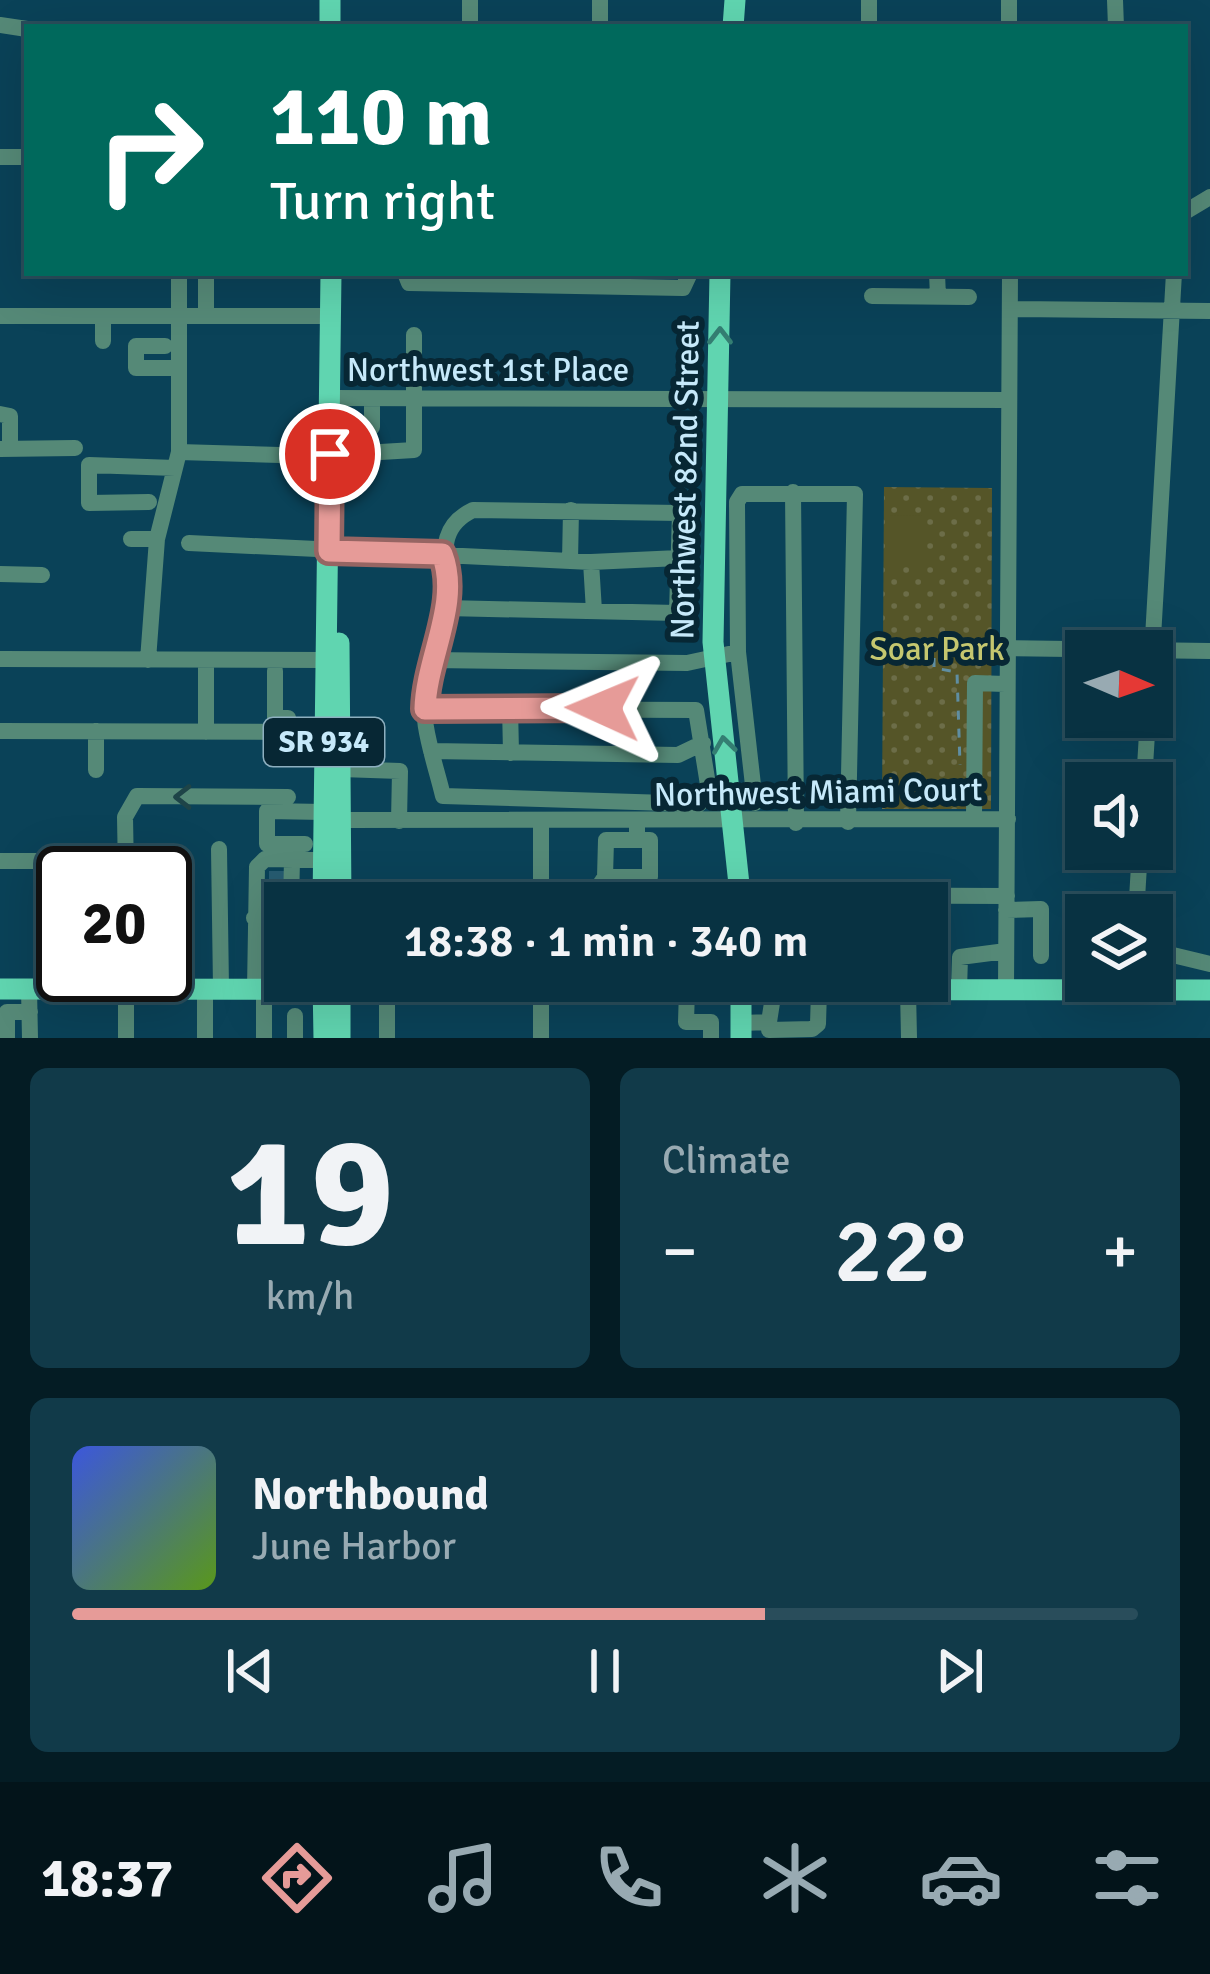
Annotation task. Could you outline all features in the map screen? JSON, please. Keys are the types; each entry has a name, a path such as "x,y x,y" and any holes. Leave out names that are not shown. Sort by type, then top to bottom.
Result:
{"main road":[{"name":"SR 934","path":"323,882 329,810 323,732 325,660 330,589 341,551 330,454 331,276"},
{"name":"Northwest 82nd Street","path":"720,276 714,659 740,882"},
{"path":"330,589 338,637 341,769 329,810 338,882"},
{"path":"192,986 264,989"},
{"path":"948,990 1065,988"},
{"path":"1173,988 1210,990"},
{"path":"0,989 36,989"},
{"path":"323,1038 329,1002"},
{"path":"335,1002 340,1038"}],"street":[{"path":"148,660 157,539 177,460 179,276"},
{"path":"206,276 206,316"},
{"path":"405,277 682,288 688,276"},
{"path":"938,276 938,297"},
{"path":"1006,990 1010,276"},
{"path":"1153,630 1174,276"},
{"path":"872,296 969,297"},
{"path":"1010,309 1210,311"},
{"path":"0,316 330,316"},
{"path":"103,316 103,341"},
{"path":"148,502 89,502 89,465 413,450 414,335"},
{"path":"164,346 136,346 136,368 179,368"},
{"name":"Northwest 1st Place","path":"329,398 1006,400"},
{"path":"330,427 372,427 372,399"},
{"path":"0,414 10,416 5,449 76,448"},
{"path":"793,492 796,823"},
{"path":"755,803 738,652 737,502 742,494 855,494 848,823"},
{"path":"425,709 696,710 710,791 706,802 443,796 425,709 446,608 442,554 453,523 472,510 680,513 677,614 446,608"},
{"path":"570,561 571,510"},
{"path":"131,539 157,539"},
{"path":"189,543 591,562 679,557"},
{"path":"591,562 593,611"},
{"path":"0,574 42,574"},
{"path":"1005,648 1065,650"},
{"path":"1173,652 1210,651"},
{"path":"432,660 714,659 738,652"},
{"path":"0,659 325,660"},
{"path":"206,661 206,732"},
{"path":"275,671 275,718 288,718 291,732"},
{"path":"974,820 975,683 1005,684"},
{"path":"510,706 511,753"},
{"path":"0,731 323,732"},
{"path":"96,731 96,770"},
{"path":"431,752 678,755 703,742"},
{"path":"341,769 400,771 399,821"},
{"path":"125,846 125,818 137,796 293,797 329,810"},
{"path":"502,821 503,799"},
{"path":"117,800 118,846"},
{"path":"305,844 267,844 267,812 329,810"},
{"name":"Northwest Miami Court","path":"329,810 399,821 502,821 637,831 735,823 1007,819"},
{"path":"541,882 542,823"},
{"path":"602,882 606,840 637,831 650,840 650,877 605,877"},
{"path":"206,1038 220,849"},
{"path":"279,875 324,860"},
{"path":"0,861 36,861"},
{"path":"278,882 279,875"},
{"path":"278,882 279,875"},
{"path":"948,898 1041,909 1041,956"},
{"path":"958,990 960,958 1006,951"},
{"path":"1173,955 1210,964"},
{"path":"264,965 259,989 264,1038"},
{"path":"29,989 30,1038"},
{"path":"126,1002 126,1038"},
{"path":"379,1002 387,1038"},
{"path":"541,1002 541,1038"},
{"path":"687,1002 686,1022 711,1022 711,1038"},
{"path":"741,1030 812,1029 818,1024 820,1002"},
{"path":"908,1002 909,1038"},
{"path":"8,1038 8,1012 30,1012"},
{"path":"295,1016 295,1038"}],"path":[{"path":"904,650 934,651 934,668 957,672 957,762 971,767"}],"green space":[{"name":"Soar Park","path":"884,487 992,488 991,809 882,809"},
{"path":"922,515 922,565 890,565 890,516"}],"tunnel":[{"path":"269,879 287,879"}],"route":[{"path":"330,454 329,551 442,554 447,567 446,608 426,680 425,709 603,708"}]}
